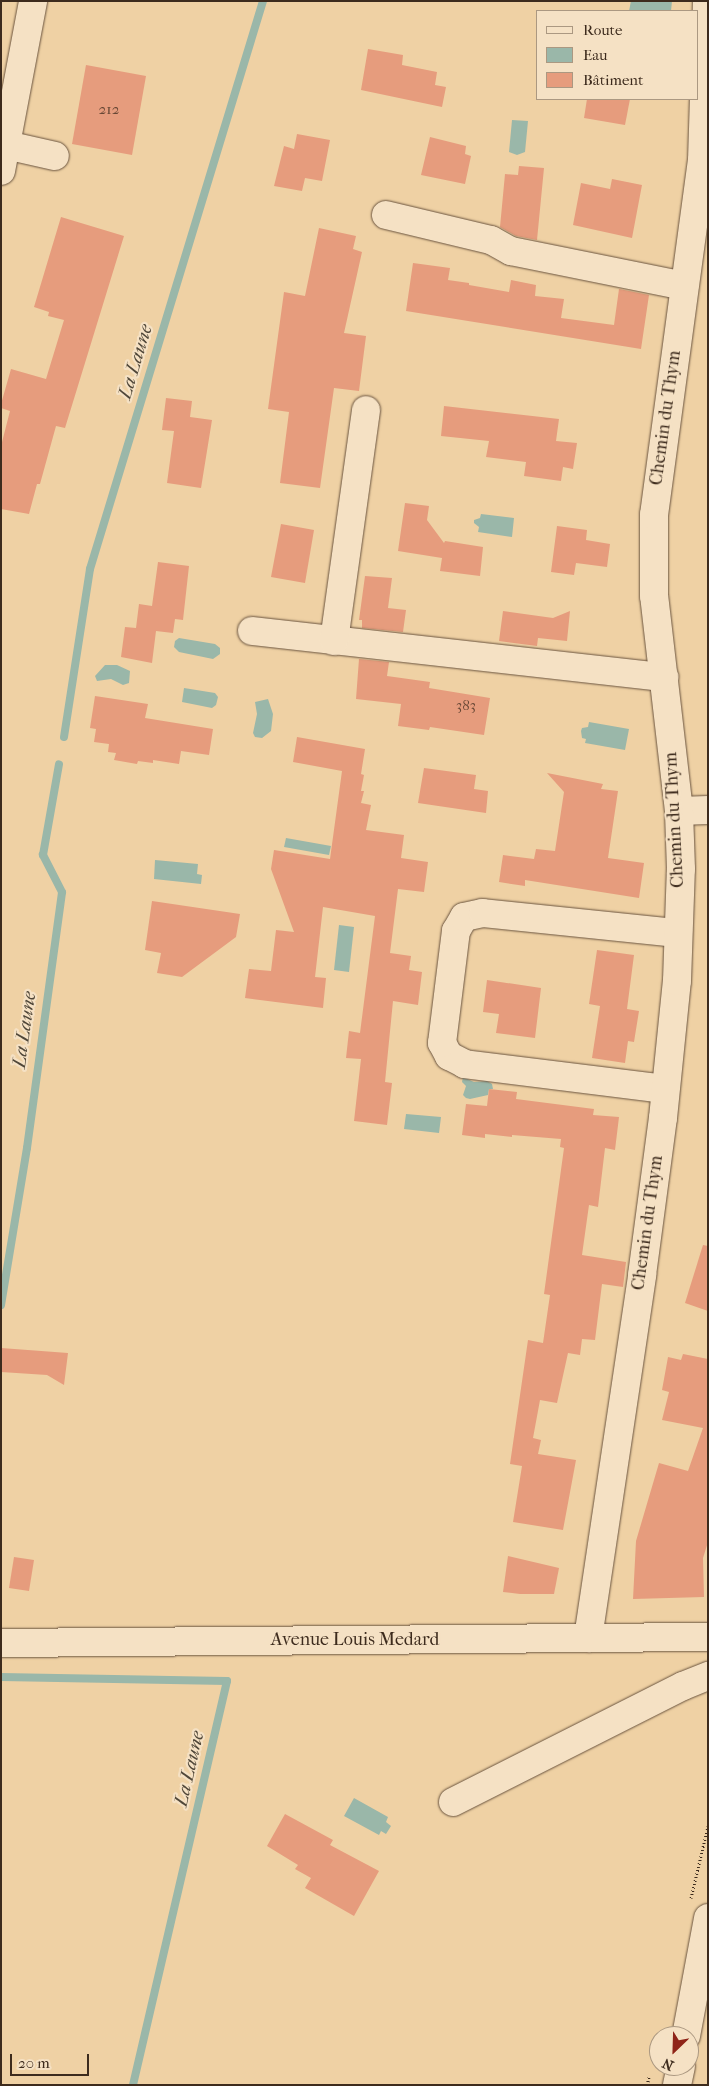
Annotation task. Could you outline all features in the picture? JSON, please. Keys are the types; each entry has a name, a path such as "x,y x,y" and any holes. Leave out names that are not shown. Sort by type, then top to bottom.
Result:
{"street":[{"path":"33,1 4,158 55,156"},
{"name":"Chemin du Thym","path":"588,1638 643,1266 677,981 681,869 679,811 654,596 654,515 702,161 707,1"},
{"path":"394,225 497,255 511,251 685,286"},
{"path":"334,641 366,410"},
{"path":"252,631 664,677"},
{"path":"679,811 708,810"},
{"path":"665,1089 465,1064 449,1056 442,1043 456,931 464,917 483,913 678,933"},
{"name":"Avenue Louis Medard","path":"1,1643 708,1637"},
{"path":"453,1802 674,1690 708,1676"},
{"path":"688,2026 708,1918"}],"water":[{"path":"631,1 672,1 671,10 629,10"},
{"path":"512,120 528,121 525,152 517,155 509,152"},
{"path":"481,514 514,518 512,537 478,532 479,527 474,523 474,520 480,518"},
{"path":"179,638 215,644 220,648 220,654 213,659 179,652 174,647 175,641"},
{"path":"105,665 117,665 130,671 129,683 123,685 111,679 97,681 95,676"},
{"path":"184,688 215,693 218,697 216,705 212,708 182,702"},
{"path":"268,699 273,714 271,731 262,738 255,737 253,733 257,714 255,702"},
{"path":"589,722 629,729 625,750 585,743 586,739 582,738 581,731 582,728 588,727"},
{"path":"286,838 331,846 329,855 284,847"},
{"path":"155,860 198,864 197,874 202,875 201,884 154,879"},
{"path":"339,925 354,927 349,972 334,970"},
{"path":"463,1077 474,1082 487,1081 492,1084 493,1089 489,1089 488,1095 470,1099 466,1098 463,1095 466,1086 462,1082"},
{"path":"406,1114 441,1117 439,1133 404,1129"},
{"path":"354,1798 388,1817 386,1822 391,1826 386,1834 381,1831 379,1835 344,1816"}],"building":[{"path":"368,49 403,55 402,65 437,72 435,85 446,87 442,107 361,90"},
{"path":"86,65 146,76 132,155 72,144"},
{"path":"587,100 630,100 625,125 584,118"},
{"path":"297,134 330,140 322,181 305,178 302,191 274,186 284,146 294,149"},
{"path":"430,137 466,146 465,154 471,156 465,184 421,175"},
{"path":"519,166 544,168 537,240 516,236 500,227 505,174 518,175"},
{"path":"612,179 642,185 632,238 573,225 581,183 610,189"},
{"path":"61,217 124,236 65,428 56,426 40,484 37,484 29,514 1,509 1,446 10,411 1,408 1,404 11,369 46,379 64,320 48,316 49,312 34,307"},
{"path":"319,228 356,236 353,249 362,252 344,333 366,336 359,391 334,388 320,488 280,483 289,412 268,409 284,292 305,296"},
{"path":"413,263 450,268 448,280 469,283 469,285 509,292 511,280 536,285 535,296 564,299 561,318 614,325 619,289 649,295 641,349 406,311"},
{"path":"166,398 192,401 190,417 212,420 201,488 167,483 174,431 162,430"},
{"path":"444,406 559,419 556,441 577,443 573,469 563,467 561,481 524,476 526,462 486,457 489,441 441,436"},
{"path":"405,503 429,506 427,520 444,543 445,541 483,547 480,576 440,571 442,558 398,551"},
{"path":"281,524 314,530 305,583 271,577"},
{"path":"557,526 587,530 586,540 610,544 607,567 576,563 574,575 551,572"},
{"path":"158,562 189,566 183,620 175,619 173,633 156,631 152,663 121,657 125,627 136,628 139,604 152,606"},
{"path":"365,576 392,578 388,608 406,610 403,632 362,628 362,620 359,620"},
{"path":"503,611 553,618 570,611 567,641 538,638 537,646 499,641"},
{"path":"359,659 389,662 387,676 430,682 429,688 490,698 484,735 430,727 429,730 398,726 401,704 356,699"},
{"path":"95,696 148,704 145,718 213,729 209,755 181,751 179,764 153,760 153,763 138,761 137,764 114,760 116,753 108,752 109,744 94,742 96,729 90,728"},
{"path":"297,737 365,749 361,774 364,775 361,791 364,791 361,803 371,805 366,830 404,835 401,858 428,862 424,892 398,889 390,953 411,956 409,970 422,972 418,1005 393,1001 385,1082 392,1083 387,1125 354,1121 361,1059 346,1058 349,1031 360,1033 375,916 323,907 315,977 326,978 323,1008 245,998 249,969 271,971 276,930 294,932 271,869 274,850 330,859 342,771 293,762"},
{"path":"424,768 476,775 474,789 488,791 486,813 418,803"},
{"path":"547,773 603,784 601,789 618,791 608,858 644,863 639,898 525,880 525,886 499,882 503,855 534,859 536,849 555,851 564,792"},
{"path":"152,901 240,914 236,937 182,977 157,973 161,953 145,950"},
{"path":"597,950 634,955 627,1009 639,1011 634,1042 628,1041 625,1063 592,1058 600,1006 589,1004"},
{"path":"487,980 541,988 535,1038 496,1033 499,1014 483,1012"},
{"path":"489,1089 517,1092 516,1099 594,1109 593,1115 619,1117 615,1150 605,1148 598,1207 589,1205 582,1255 626,1262 623,1287 602,1284 595,1340 582,1339 580,1355 568,1353 557,1403 540,1400 533,1438 541,1440 538,1454 576,1460 563,1530 513,1522 522,1466 510,1464 528,1340 543,1343 550,1295 544,1294 564,1148 560,1147 561,1139 485,1134 485,1138 462,1135 466,1104 487,1106"},
{"path":"703,1245 708,1246 708,1311 685,1303"},
{"path":"1,1348 68,1353 64,1385 47,1375 1,1372"},
{"path":"683,1354 708,1359 708,1542 703,1558 704,1597 633,1599 636,1541 659,1463 688,1471 703,1428 662,1420 669,1392 662,1390 668,1357 681,1360"},
{"path":"508,1556 559,1568 554,1594 503,1592"},
{"path":"14,1557 34,1560 29,1591 9,1588"},
{"path":"285,1814 333,1840 330,1845 379,1871 354,1916 305,1888 311,1878 295,1869 298,1865 267,1846"}],"waterway":[{"name":"La Laune","path":"64,737 90,569 263,1"},
{"name":"La Laune","path":"1,1305 27,1148 62,892 43,855 59,764"},
{"name":"La Laune","path":"1,1677 227,1681 133,2085"}]}
